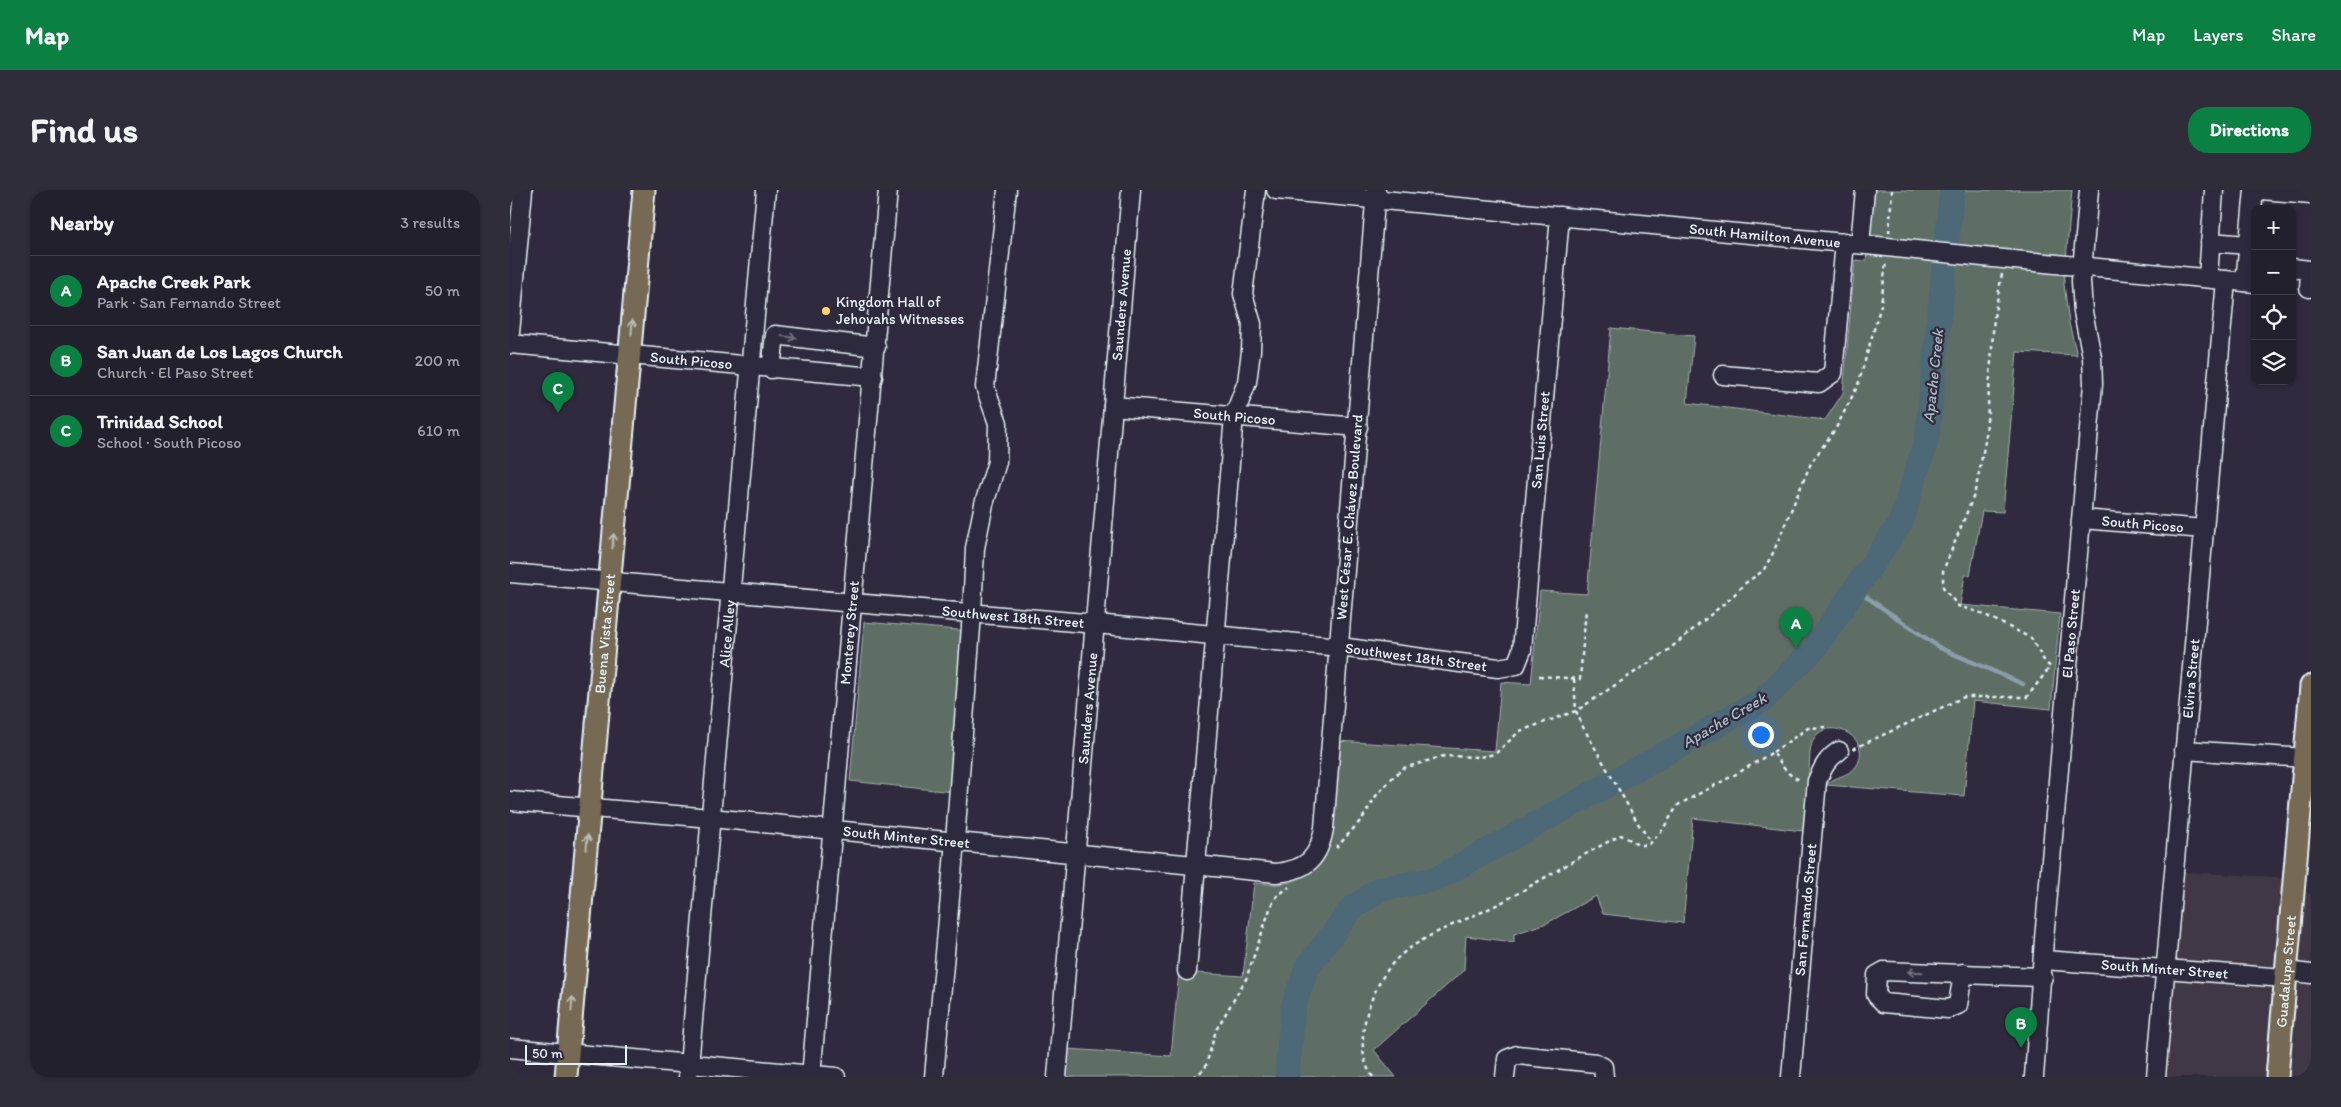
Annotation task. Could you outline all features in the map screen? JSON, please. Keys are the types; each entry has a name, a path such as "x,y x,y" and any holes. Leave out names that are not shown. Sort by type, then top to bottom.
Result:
{"main road":[{"name":"Buena Vista Street","path":"566,1077 644,190"},
{"name":"Guadalupe Street","path":"2277,1077 2311,686"}],"street":[{"path":"510,333 523,190"},
{"name":"Alice Alley","path":"689,1070 766,190"},
{"name":"Monterey Street","path":"811,1076 876,347 888,190"},
{"path":"934,1077 956,841 975,548 984,504 998,462 998,423 985,386 1007,190"},
{"name":"Saunders Avenue","path":"1057,1077 1132,190"},
{"path":"1187,971 1195,864 1217,635 1234,416 1247,382 1251,351 1252,324 1244,294 1256,190"},
{"name":"South Hamilton Avenue","path":"1276,190 1376,194 1560,216 2250,282"},
{"path":"1723,375 1819,383 1833,373 1871,246 1865,190"},
{"name":"El Paso Street","path":"2034,1077 2094,384 2092,357 2083,312 2082,266 2089,190"},
{"path":"2208,278 2214,190"},
{"path":"2250,282 2248,245 2254,190"},
{"path":"2261,190 2311,194"},
{"name":"West César E. Chávez Boulevard","path":"1301,868 1318,852 1324,828 1376,194"},
{"name":"San Luis Street","path":"1516,665 1522,650 1560,216"},
{"path":"2210,242 2248,245"},
{"path":"2296,268 2311,270 2304,287"},
{"name":"Elvira Street","path":"2156,1077 2226,280"},
{"path":"771,369 775,335 876,347"},
{"name":"South Picoso","path":"510,344 873,377"},
{"name":"South Picoso","path":"1114,406 1358,427"},
{"name":"South Picoso","path":"2082,520 2204,530"},
{"name":"Southwest 18th Street","path":"510,574 1217,635 1340,647 1498,668 1516,665"},
{"path":"2184,750 2307,748"},
{"name":"San Fernando Street","path":"1791,1077 1817,781 1823,766 1830,757 1839,751"},
{"name":"South Minter Street","path":"510,801 711,818 1276,872 1301,868"},
{"name":"South Minter Street","path":"2044,960 2166,970 2286,975 2311,974"},
{"path":"1963,973 1958,1005 1948,1009 1884,1003 1876,995 1877,975 1884,971 1963,973 2042,978"},
{"path":"510,1048 568,1053 689,1070 836,1077"},
{"path":"1505,1077 1507,1059 1517,1055 1596,1063 1603,1067 1604,1077"}],"path":[{"path":"1332,852 1352,831 1376,796 1404,768 1444,756 1480,757 1495,754 1520,731 1576,711 1667,651 1732,597 1744,584 1763,571 1773,553 1811,463 1836,428 1858,385 1881,306 1871,246 1892,190"},
{"path":"1999,259 1987,421 1978,478 1974,495 1942,578 1943,587 1958,606 1981,613 2031,638 2045,662 2050,667 2068,676"},
{"path":"1539,676 1580,679 1586,609"},
{"path":"1839,751 1852,749 1964,697 2027,697 2050,667"},
{"path":"1574,679 1576,711 1583,727 1639,826 1652,842"},
{"path":"1373,1077 1366,1067 1363,1055 1364,1030 1379,983 1402,954 1448,926 1505,900 1572,860 1622,834 1640,844 1648,845 1678,806 1773,752 1808,728 1828,727"},
{"path":"1773,752 1785,770 1794,778 1806,781"},
{"path":"1193,1077 1205,1069 1216,1030 1246,979 1271,906 1277,896 1289,887"}],"shaded area":[{"path":"2183,872 2276,877 2311,894 2311,1077 2165,1077"}],"green space":[{"path":"1873,190 2072,190 2064,284 2069,323 2077,355 2017,352 2003,512 1982,511 1970,576 1965,575 1960,605 2060,614 2051,709 1973,701 1964,796 1826,785 1853,770 1859,761 1860,751 1857,742 1851,735 1833,729 1825,730 1817,735 1811,746 1803,831 1693,818 1683,923 1603,914 1596,896 1547,923 1514,934 1514,942 1466,936 1464,970 1374,1050 1396,1077 1066,1077 1068,1049 1171,1056 1179,972 1243,976 1254,883 1277,884 1291,882 1318,865 1324,854 1337,741 1495,751 1501,682 1531,684 1540,591 1587,594 1611,328 1694,336 1687,403 1825,420 1843,393 1855,260 1866,261"},
{"path":"864,622 970,631 953,792 850,781"}],"waterway":[{"name":"Apache Creek","path":"1287,1077 1293,1007 1307,968 1351,909 1380,889 1436,879 1763,700 1814,649 1901,522 1927,438 1952,190"},
{"path":"1855,589 1940,648 2023,684"}],"place":[{"name":"Kingdom Hall of Jehovahs Witnesses","path":"826,311"},
{"name":"Trinidad School","path":"558,413"},
{"name":"Apache Creek Park","path":"1796,648"},
{"name":"San Juan de Los Lagos Church","path":"2021,1048"}]}
